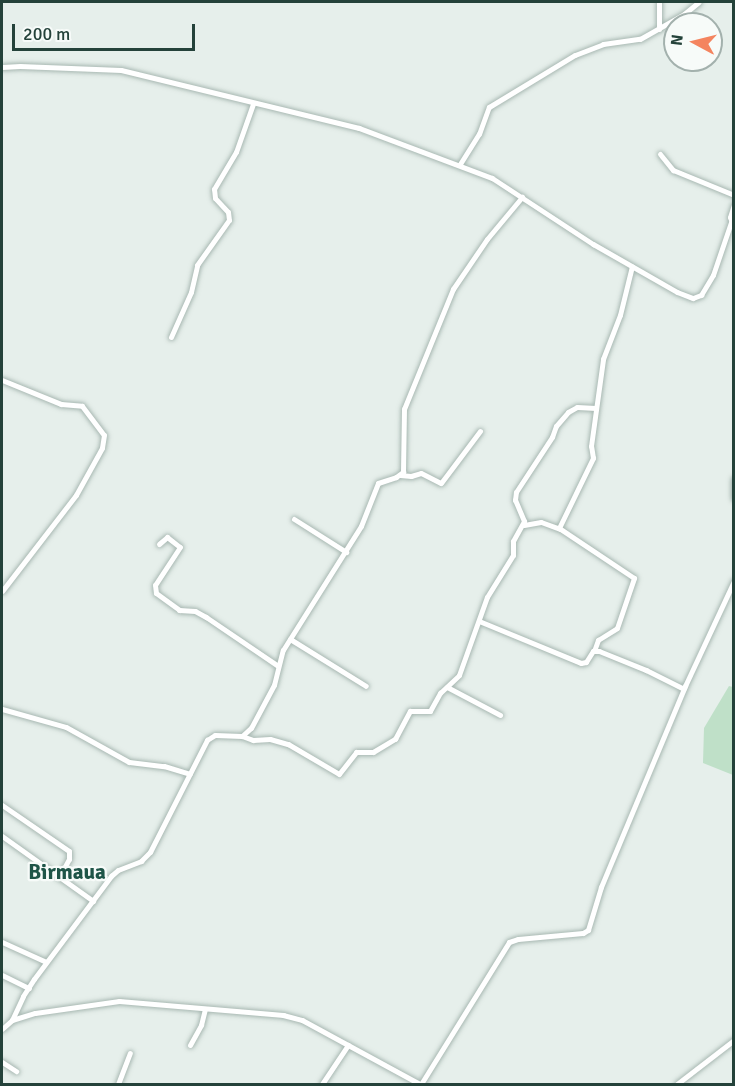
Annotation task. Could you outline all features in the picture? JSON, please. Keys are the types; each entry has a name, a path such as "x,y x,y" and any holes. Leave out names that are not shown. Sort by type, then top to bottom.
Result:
{"street":[{"path":"659,2 659,29"},
{"path":"460,164 479,134 489,107 575,55 603,44 640,39 699,2"},
{"path":"2,67 121,70 359,128 460,164 492,178 684,295 698,297 719,261 732,223 734,205"},
{"path":"171,337 191,292 197,265 229,220 228,212 215,198 214,189 238,147 253,104"},
{"path":"660,154 673,170 734,195"},
{"path":"400,475 404,465 404,409 447,302 487,239 522,197"},
{"path":"560,530 593,459 591,446 603,355 620,315 633,266"},
{"path":"2,380 61,404 82,406 104,435 102,448 70,503 2,591"},
{"path":"11,1022 23,996 46,962 111,876 126,866 141,861 155,844 202,748 212,736 242,736 253,740 267,739 288,744 339,774 356,752 373,752 395,739 410,711 430,711 440,693 462,669 487,597 512,557 513,541 524,525 523,515 515,500 516,492 552,437 555,427 574,408 596,408"},
{"path":"242,736 251,728 270,694 278,666 290,639 361,526 378,483 400,475 411,476 421,473 441,483 480,432"},
{"path":"734,479 734,498"},
{"path":"294,519 346,552"},
{"path":"479,621 581,663 586,662 594,651 597,640 616,628 634,578 560,530 541,522 524,525"},
{"path":"159,544 167,537 180,547 155,585 156,593 179,610 195,611 206,617 278,666"},
{"path":"2,1029 11,1022 34,1013 119,1001 291,1017 421,1084 509,942 518,939 583,933 588,930 597,897 684,689 734,581"},
{"path":"290,639 366,686"},
{"path":"594,651 646,670 684,689"},
{"path":"447,687 500,716"},
{"path":"2,709 66,727 129,762 190,774"},
{"path":"2,805 69,851 70,857 59,877"},
{"path":"2,836 93,901"},
{"path":"2,942 46,962"},
{"path":"2,975 29,988"},
{"path":"190,1045 201,1025 205,1009"},
{"path":"2,1020 11,1022"},
{"path":"678,1084 734,1040"},
{"path":"322,1084 348,1045"},
{"path":"118,1084 130,1053"},
{"path":"2,1062 16,1071"}],"green space":[{"path":"729,686 733,687 733,775 703,763 704,728"}],"district":[{"name":"Birmaua","path":"67,872"}]}
